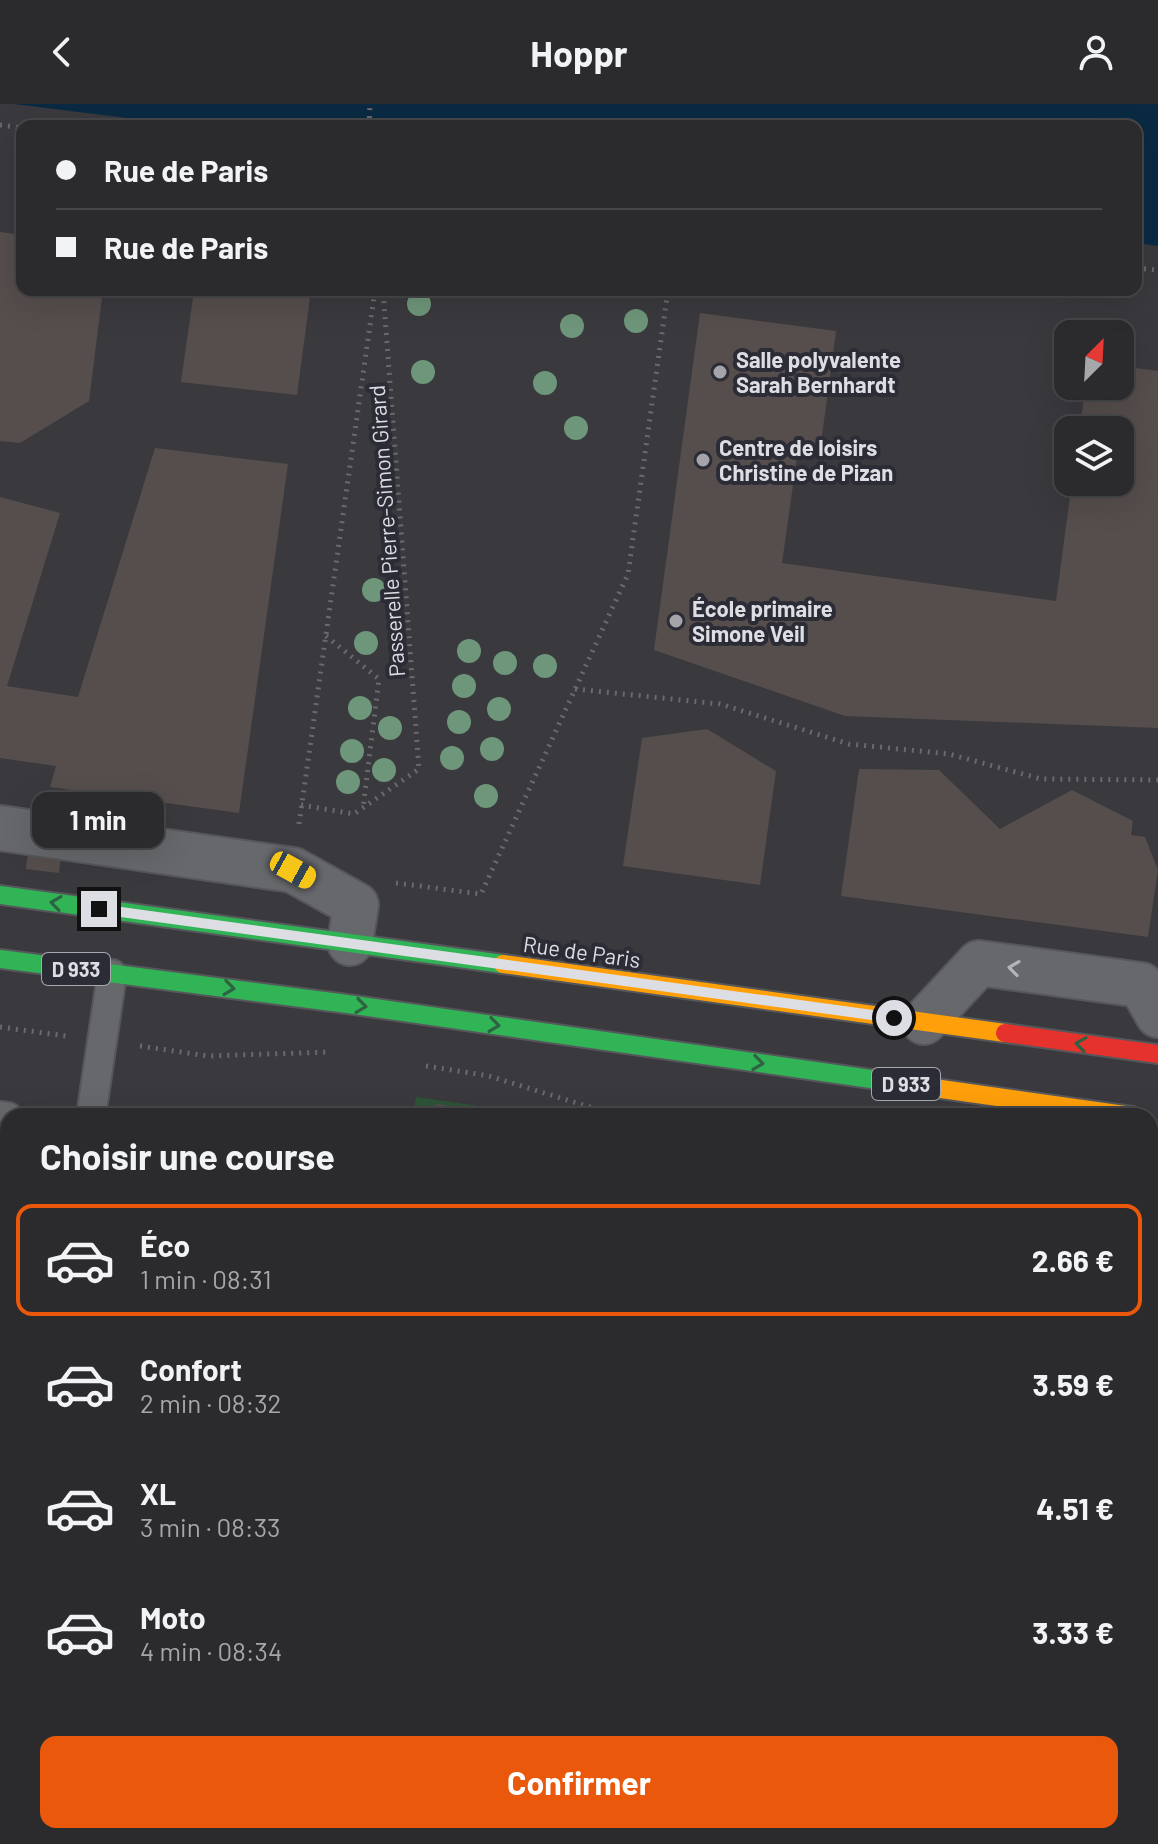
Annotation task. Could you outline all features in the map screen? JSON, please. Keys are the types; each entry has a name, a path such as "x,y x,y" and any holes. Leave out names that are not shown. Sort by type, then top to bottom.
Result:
{"main road":[{"name":"Rue de Paris","path":"0,895 1158,1054"},
{"name":"D 933","path":"0,959 1075,1108"}],"street":[{"path":"0,828 293,870 356,905 350,943"},
{"path":"924,1022 979,963 1141,985 1158,1015"}],"lane":[{"path":"92,1108 112,974"}],"path":[{"path":"293,870 374,296"},
{"name":"Passerelle Pierre-Simon Girard","path":"362,808 419,769 383,296"},
{"path":"387,882 481,894 628,574 667,296"},
{"path":"301,805 354,814 362,808 379,679 325,635"},
{"path":"575,689 720,704 849,744 949,754 1041,779 1158,780"},
{"path":"0,1027 208,1056 333,1052"},
{"path":"411,1064 489,1076 593,1108"}],"green space":[{"path":"416,1097 495,1108 414,1108"}],"water":[{"path":"14,104 1158,104 1158,246 1142,244 1142,120 143,120"}],"building":[{"path":"0,232 16,234 16,296 102,296 89,401 20,443 0,441"},
{"path":"193,296 310,296 297,395 181,382"},
{"path":"700,313 836,331 821,443 797,457 782,563 1056,601 1070,496 1134,496 1134,416 1081,416 1084,400 1134,400 1134,368 1158,371 1158,728 845,716 654,650"},
{"path":"155,448 288,464 239,813 50,787 56,766 0,758 0,497 60,513 7,686 78,697"},
{"path":"707,729 776,771 760,885 623,866 642,738"},
{"path":"859,769 939,770 1000,829 1072,790 1133,821 1131,835 1145,837 1158,870 1148,937 841,896"},
{"path":"28,853 61,857 59,873 26,869"},
{"path":"436,1104 466,1108 436,1108"}],"traffic: fast":[{"path":"0,895 503,964"},
{"path":"0,959 340,1003 920,1086"}],"traffic: slow":[{"path":"503,964 1005,1033"},
{"path":"920,1086 1075,1108"}],"traffic: jam":[{"path":"1005,1033 1158,1054"}],"place":[{"name":"Salle polyvalente Sarah Bernhardt","path":"720,372"},
{"name":"Centre de loisirs Christine de Pizan","path":"703,460"},
{"name":"École primaire Simone Veil","path":"676,621"}],"route":[{"path":"99,909 894,1018"}]}
